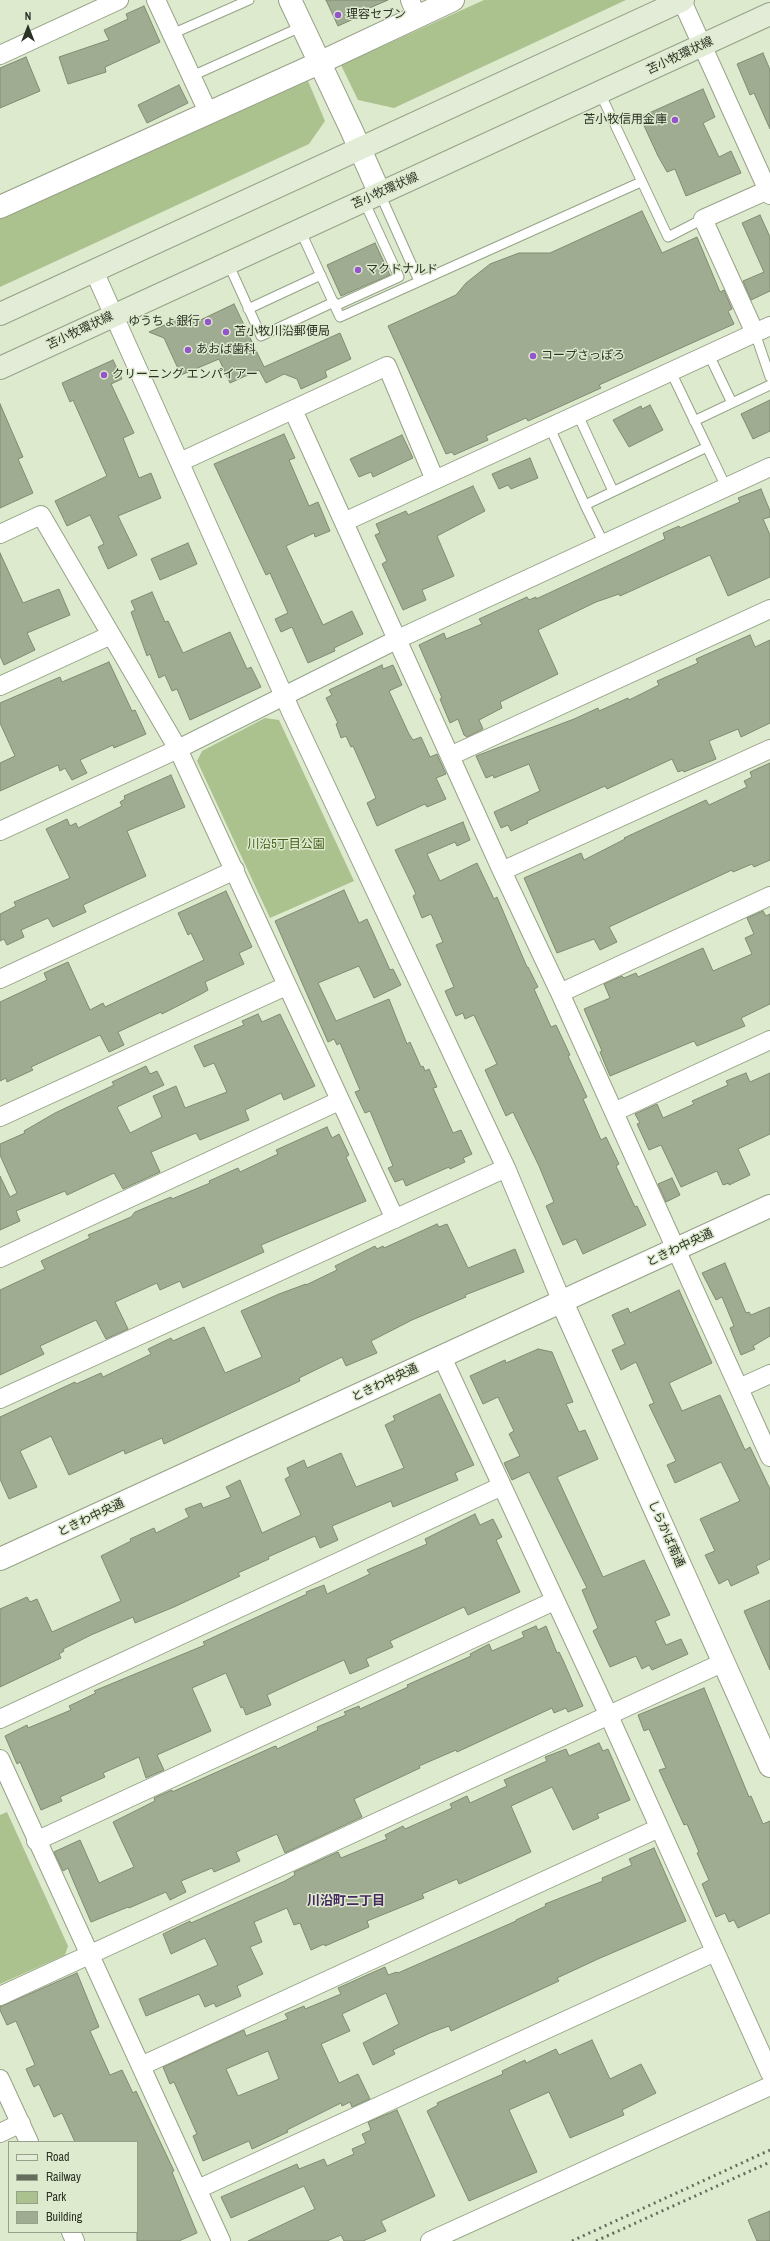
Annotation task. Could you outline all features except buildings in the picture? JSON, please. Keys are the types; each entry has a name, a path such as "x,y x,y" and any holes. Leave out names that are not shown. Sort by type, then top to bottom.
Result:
{"main road":[{"path":"0,314 683,0"},
{"name":"苫小牧環状線","path":"0,368 770,14"}],"street":[{"path":"0,55 119,0"},
{"path":"156,0 208,112"},
{"path":"290,0 360,149 372,198"},
{"path":"0,207 208,112 320,63 413,8 453,0"},
{"path":"344,522 763,329 703,219 769,193 702,46 683,0"},
{"path":"94,271 284,696 506,1168 562,1302"},
{"path":"180,462 387,366 435,480"},
{"path":"293,410 502,871 560,993 770,1457"},
{"path":"0,831 178,749 398,639 770,467"},
{"path":"0,534 41,515 178,749 235,870 339,1101 395,1219"},
{"path":"450,756 770,609"},
{"path":"0,686 111,635"},
{"path":"502,871 770,748"},
{"path":"0,979 235,870"},
{"path":"560,993 770,896"},
{"path":"0,1117 286,986"},
{"path":"614,1112 770,1040"},
{"path":"0,1258 339,1101"},
{"path":"0,1399 506,1168"},
{"name":"ときわ中央通","path":"0,1559 677,1250 770,1206"},
{"name":"しらかば南通","path":"562,1302 770,1766"},
{"path":"442,1357 554,1601 609,1716 714,1952 770,2073"},
{"path":"739,1388 770,1374"},
{"path":"0,1719 502,1486"},
{"path":"36,1841 554,1601"},
{"path":"0,1996 724,1662"},
{"path":"0,1759 36,1841 91,1955 221,2241"},
{"path":"141,2066 659,1828"},
{"path":"198,2189 714,1952"},
{"path":"0,2079 29,2141"},
{"path":"430,2241 770,2086"},
{"path":"0,2132 21,2123"}],"lane":[{"path":"172,34 249,0"},
{"path":"192,76 303,26"},
{"path":"600,93 668,237 703,219"},
{"path":"300,230 340,317 641,182"},
{"path":"372,198 419,282"},
{"path":"228,263 261,336 399,277 372,198"},
{"path":"248,308 321,275"},
{"path":"763,329 770,377"},
{"path":"709,355 732,403"},
{"path":"671,372 726,488"},
{"path":"694,420 770,385"},
{"path":"578,415 613,491"},
{"path":"550,428 604,544"},
{"path":"585,504 707,447"}],"green space":[{"path":"484,0 626,0 394,108 358,100 341,65"},
{"path":"308,81 325,121 309,144 0,287 0,219"},
{"name":"川沿5丁目公園","path":"265,718 279,720 354,881 270,918 197,761 202,751"},
{"path":"7,1812 68,1946 65,1955 0,1984 0,1815"}],"railway":[{"path":"572,2241 770,2150"},
{"path":"596,2241 770,2162"}],"place":[{"name":"理容セブン","path":"338,15"},
{"name":"苫小牧信用金庫","path":"675,120"},
{"name":"マクドナルド","path":"358,270"},
{"name":"ゆうちょ銀行","path":"208,322"},
{"name":"苫小牧川沿郵便局","path":"226,332"},
{"name":"あおば歯科","path":"188,350"},
{"name":"コープさっぽろ","path":"533,356"},
{"name":"クリーニング エンパイアー","path":"104,375"}],"district":[{"name":"川沿町二丁目","path":"346,1902"}]}
